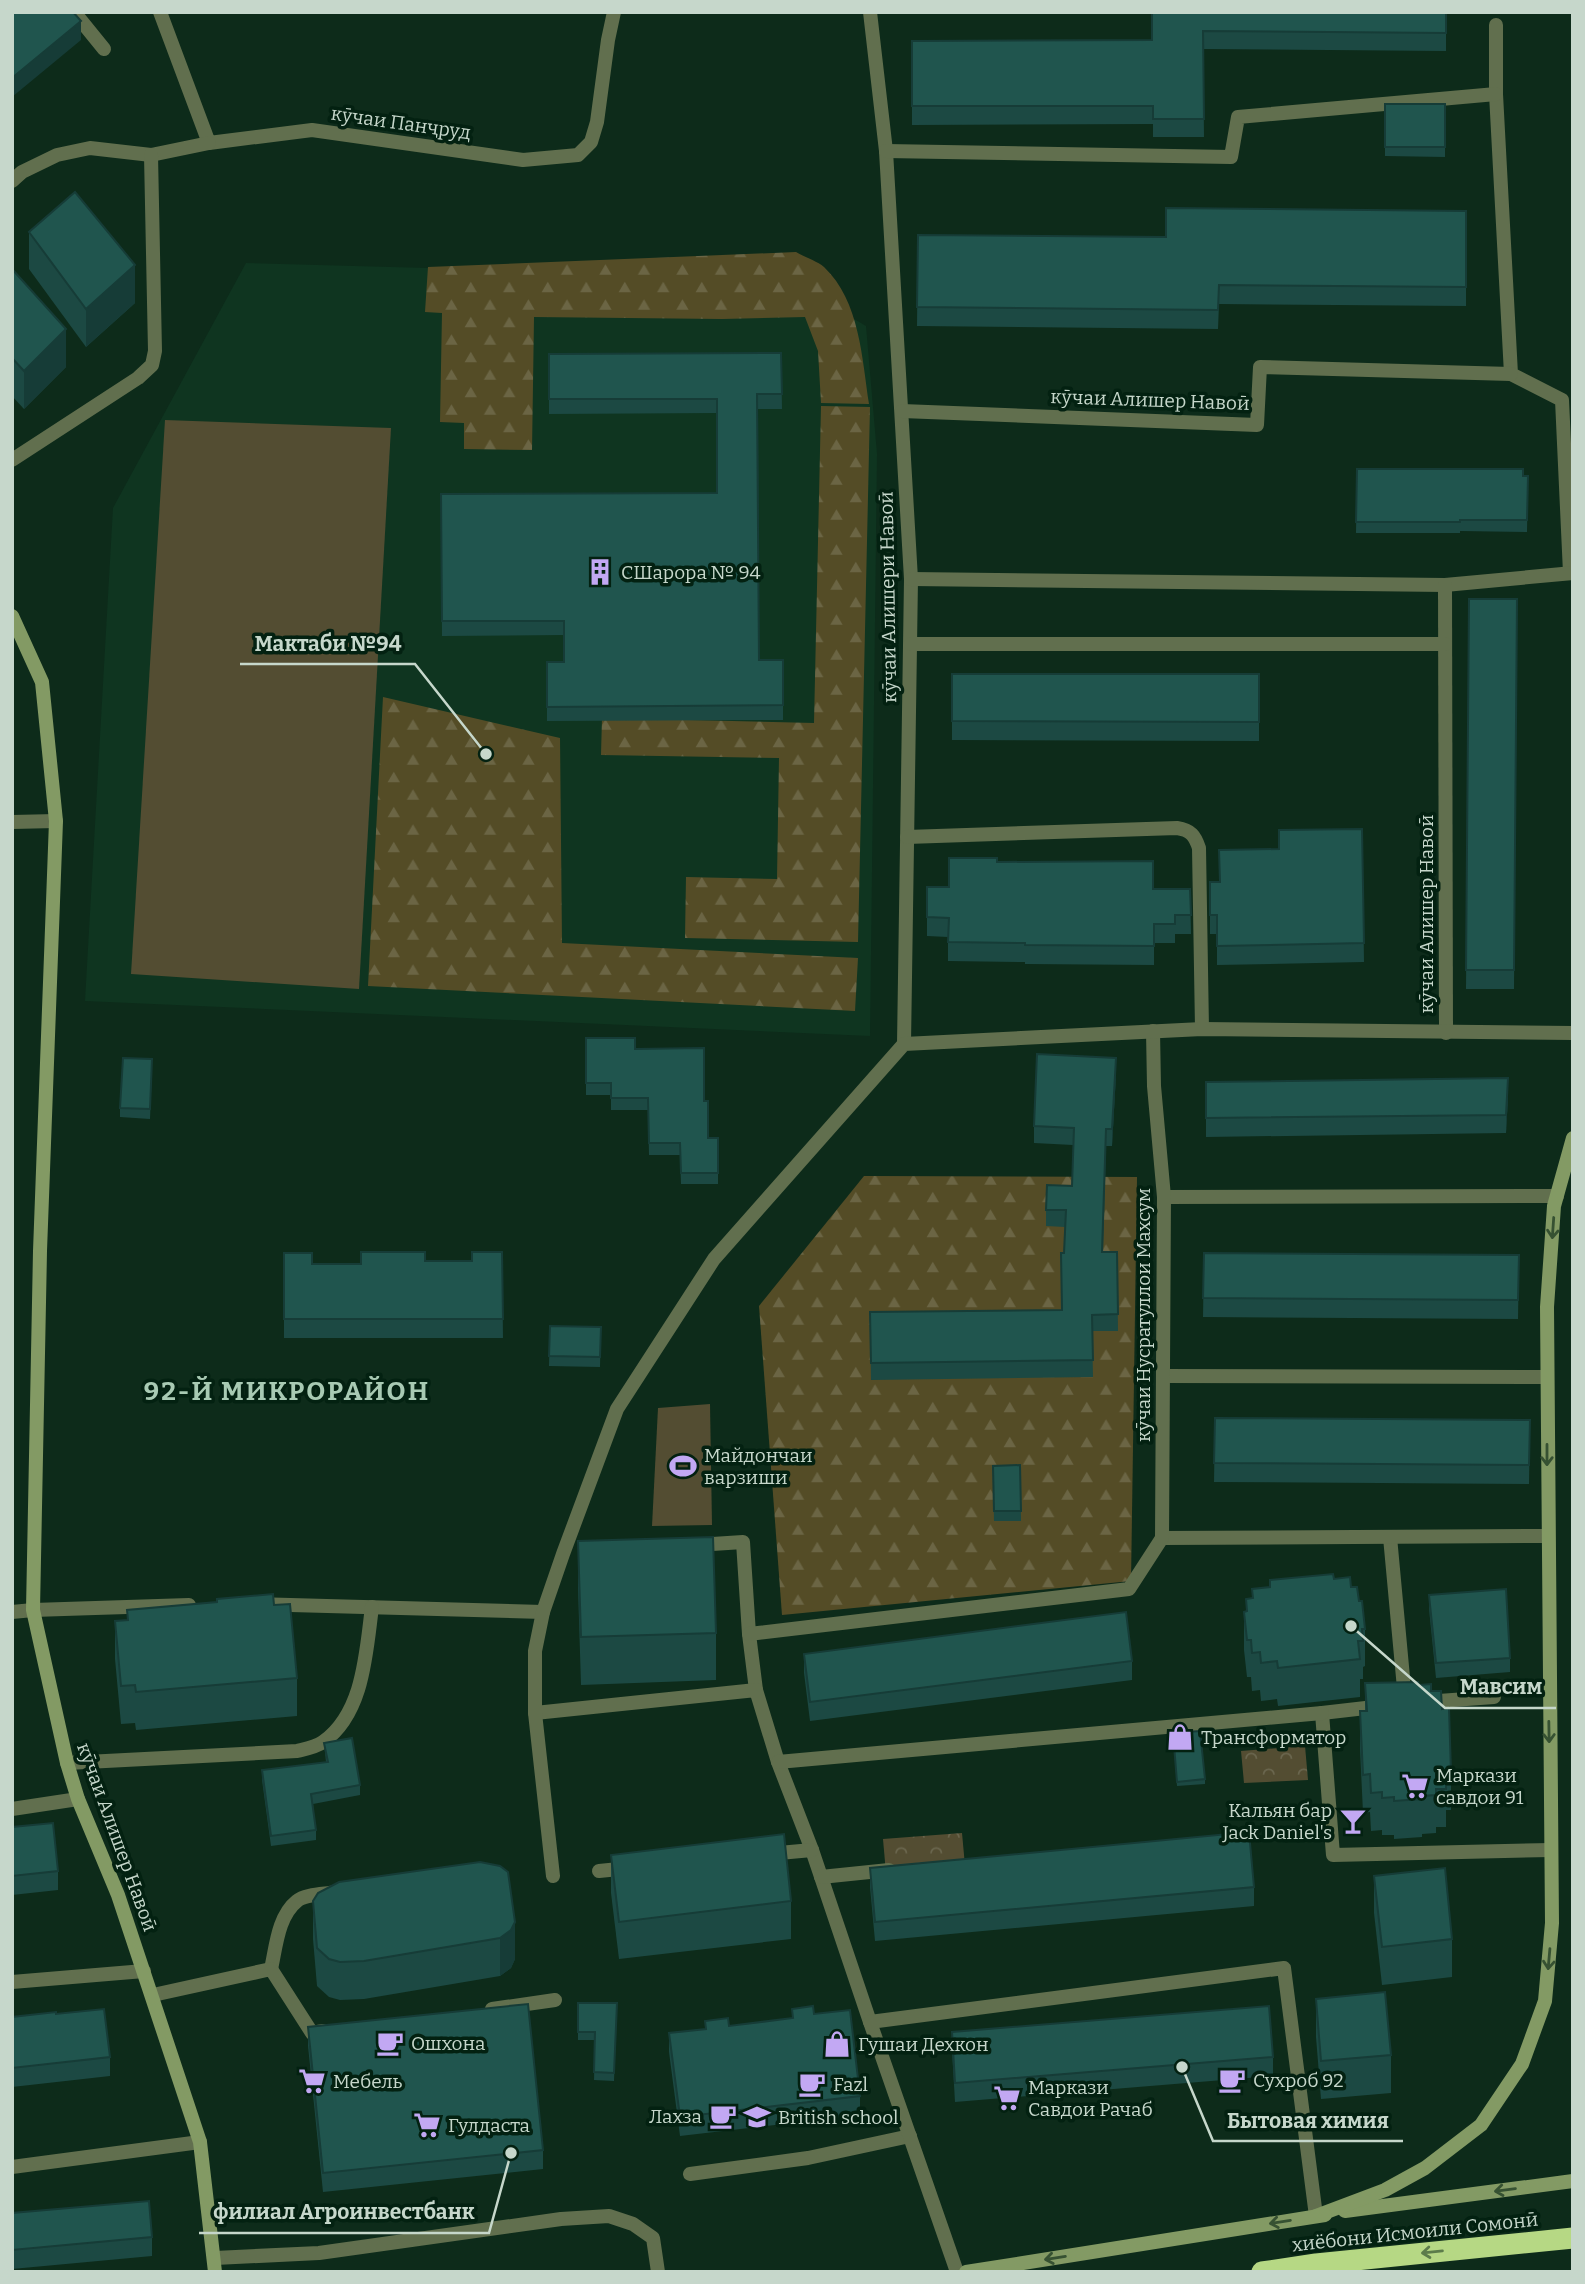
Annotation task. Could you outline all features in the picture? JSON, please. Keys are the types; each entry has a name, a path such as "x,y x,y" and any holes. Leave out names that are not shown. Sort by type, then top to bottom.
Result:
{"highway":[{"name":"хиёбони Исмоили Сомонӣ","path":"1262,2272 1573,2238"}],"street":[{"name":"кӯчаи Алишер Навоӣ","path":"12,616 42,682 55,821 40,1251 33,1609 66,1763 118,1895 200,2143 215,2265"},
{"path":"1316,2216 1385,2190 1425,2168 1481,2125 1522,2064 1545,2001 1552,1923 1547,1307 1554,1206 1573,1138"},
{"path":"966,2272 1316,2216 1573,2181"}],"lane":[{"path":"74,12 104,49"},
{"path":"12,181 22,172 57,155 90,148 151,155 209,143 160,12"},
{"name":"кӯчаи Панҷруд","path":"209,143 312,130 523,160 578,155 591,142 597,122 614,12"},
{"name":"кӯчаи Алишери Навоӣ","path":"870,12 886,151 911,579 904,1044"},
{"path":"1496,25 1496,94 1511,374"},
{"path":"886,151 1231,157 1238,117 1496,94"},
{"path":"12,460 138,378 152,365 155,351 151,155"},
{"name":"кӯчаи Алишер Навоӣ","path":"902,411 1256,425 1260,367 1511,374 1562,400 1571,573"},
{"path":"911,579 1445,585 1571,573"},
{"name":"кӯчаи Алишер Навоӣ","path":"1445,585 1446,1033"},
{"path":"911,644 1445,644"},
{"path":"12,822 55,821"},
{"path":"907,837 1177,828 1188,830 1195,836 1199,848 1202,1029"},
{"path":"553,1876 535,1713 535,1651 543,1612 569,1553 617,1409 714,1259 904,1044 1202,1029 1573,1033"},
{"name":"кӯчаи Нусратуллои Махсум","path":"1153,1031 1154,1086 1164,1196 1162,1538"},
{"path":"1164,1196 1557,1196"},
{"path":"1163,1376 1547,1377"},
{"path":"749,1634 1129,1589 1162,1538 1548,1536"},
{"path":"1390,1537 1406,1703"},
{"path":"687,1546 743,1542 756,1690 778,1762 812,1850 957,2272"},
{"path":"239,1604 543,1612"},
{"path":"12,1612 33,1609 197,1605"},
{"path":"66,1763 297,1751 322,1744 342,1723 356,1700 372,1607"},
{"path":"535,1713 756,1690"},
{"path":"778,1762 1494,1697"},
{"path":"1322,1713 1333,1855 1551,1850"},
{"path":"12,1809 78,1799"},
{"path":"759,1855 812,1850"},
{"path":"599,1871 639,1867"},
{"path":"821,1877 904,1868"},
{"path":"339,2029 312,2033 271,1969 282,1921 298,1899 353,1888"},
{"path":"870,2022 1284,1968 1316,2216"},
{"path":"153,1995 271,1969"},
{"path":"12,1982 144,1971"},
{"path":"474,2011 555,2000"},
{"path":"690,2174 808,2158 910,2136"},
{"path":"12,2166 200,2143"},
{"path":"215,2265 561,2219 609,2216 633,2224 653,2238 657,2272"}],"shaded area":[{"path":"246,263 785,278 866,326 877,454 870,1036 85,1001 113,508"}],"green space":[{"path":"796,252 824,267 845,296 857,331 869,404 821,403 818,351 805,317 534,317 532,450 464,449 464,423 440,422 442,313 425,312 428,267"},
{"path":"821,406 870,407 858,942 685,938 686,877 777,879 779,758 601,755 602,718 814,723"},
{"path":"165,420 391,428 359,989 131,974"},
{"path":"383,697 560,738 562,943 858,958 855,1011 368,986"},
{"path":"864,1176 1137,1177 1131,1581 782,1615 759,1306"},
{"name":"Майдончаи варзиши","path":"710,1404 712,1525 652,1526 658,1408"},
{"path":"1305,1746 1308,1780 1244,1783 1241,1751"},
{"path":"962,1833 965,1866 886,1873 883,1839"}],"building":[{"path":"13,12 73,12 81,21 12,78"},
{"path":"1152,12 1446,12 1446,33 1203,31 1204,119 1153,119 1153,106 912,106 912,41 1152,40"},
{"path":"1385,104 1445,104 1445,147 1385,147"},
{"path":"75,192 135,265 86,309 29,232"},
{"path":"1166,208 1466,211 1466,287 1219,285 1218,310 917,307 918,235 1166,237"},
{"path":"12,269 66,329 24,371 12,358"},
{"name":"СШарора № 94","path":"781,353 782,394 757,394 759,660 783,660 783,705 547,707 547,662 564,662 564,621 442,621 441,494 717,493 717,399 549,399 549,354"},
{"path":"1357,469 1523,469 1523,476 1528,476 1527,520 1356,522"},
{"path":"1469,599 1517,599 1514,970 1466,970"},
{"path":"952,674 1259,674 1259,722 952,721"},
{"path":"1362,829 1364,943 1217,946 1217,915 1210,915 1210,882 1220,882 1219,850 1279,849 1279,830"},
{"path":"949,858 997,858 997,862 1153,861 1153,889 1190,889 1191,915 1175,915 1175,924 1154,924 1154,946 948,942 949,918 927,917 927,887 949,887"},
{"path":"586,1038 635,1038 635,1049 704,1048 704,1101 708,1101 708,1138 718,1138 718,1173 681,1173 680,1143 649,1143 648,1098 611,1098 611,1083 586,1083"},
{"path":"1037,1054 1116,1058 1112,1129 1106,1129 1102,1252 1117,1252 1118,1314 1092,1315 1093,1360 871,1363 870,1312 1062,1310 1061,1253 1064,1253 1066,1210 1046,1210 1047,1185 1072,1186 1074,1128 1034,1126"},
{"path":"123,1058 152,1059 150,1109 120,1108"},
{"path":"1508,1078 1506,1115 1206,1118 1206,1082"},
{"path":"361,1252 425,1252 425,1261 472,1261 472,1252 502,1252 503,1319 284,1319 284,1253 312,1253 312,1264 361,1264"},
{"path":"1204,1253 1519,1255 1518,1300 1203,1298"},
{"path":"550,1326 601,1327 600,1357 549,1356"},
{"path":"1215,1418 1530,1420 1529,1465 1214,1463"},
{"path":"1020,1465 1021,1511 994,1511 993,1466"},
{"path":"713,1537 716,1633 581,1637 578,1541"},
{"path":"1333,1574 1334,1579 1350,1577 1351,1587 1357,1587 1359,1601 1362,1601 1365,1629 1362,1629 1363,1641 1358,1641 1360,1659 1278,1668 1277,1661 1261,1663 1260,1652 1252,1653 1251,1640 1247,1640 1244,1612 1247,1611 1246,1599 1253,1598 1252,1589 1270,1587 1270,1580"},
{"path":"1506,1589 1510,1658 1436,1663 1429,1595"},
{"path":"273,1594 274,1605 290,1604 297,1678 136,1692 135,1685 121,1686 115,1621 128,1620 127,1610"},
{"path":"1126,1612 1132,1661 810,1702 804,1654"},
{"path":"1418,1682 1419,1685 1431,1684 1431,1691 1441,1691 1442,1709 1449,1708 1451,1772 1446,1772 1446,1789 1436,1789 1436,1795 1422,1796 1422,1799 1394,1801 1394,1797 1382,1798 1382,1792 1371,1793 1370,1774 1363,1775 1360,1711 1367,1711 1365,1683"},
{"path":"1200,1731 1205,1779 1177,1782 1173,1733"},
{"path":"352,1738 360,1785 311,1794 316,1830 271,1836 262,1770 328,1762 324,1743"},
{"path":"53,1823 58,1871 12,1876 12,1827"},
{"path":"1249,1832 1254,1887 875,1922 870,1868"},
{"path":"784,1834 791,1901 619,1922 611,1855"},
{"path":"480,1862 500,1866 508,1872 515,1922 511,1930 500,1938 364,1961 340,1962 329,1959 317,1948 313,1901 318,1893 339,1882"},
{"path":"1445,1868 1452,1939 1382,1947 1374,1876"},
{"path":"1385,1992 1391,2055 1321,2061 1316,1999"},
{"path":"578,2003 617,2003 614,2073 594,2072 595,2032 578,2032"},
{"name":"Гулдаста","path":"528,2004 543,2150 323,2173 308,2027"},
{"path":"813,2006 814,2014 850,2010 860,2096 680,2117 669,2033 706,2029 705,2021 728,2018 729,2026 793,2018 792,2009"},
{"path":"1269,2006 1273,2057 955,2083 952,2032"},
{"path":"104,2009 110,2057 12,2068 12,2017"},
{"path":"149,2201 152,2237 12,2250 12,2213"}],"place":[{"name":"СШарора № 94","path":"600,572"},
{"name":"Мактаби №94","path":"486,754"},
{"name":"Майдончаи варзиши","path":"683,1466"},
{"name":"Мавсим","path":"1351,1626"},
{"name":"Трансформатор","path":"1180,1737"},
{"name":"Маркази савдои 91","path":"1415,1786"},
{"name":"Кальян бар Jack Daniel's","path":"1353,1821"},
{"name":"Ошхона","path":"390,2043"},
{"name":"Гушаи Дехкон","path":"837,2044"},
{"name":"Бытовая химия","path":"1182,2067"},
{"name":"Сухроб 92","path":"1232,2080"},
{"name":"Мебель","path":"312,2081"},
{"name":"Fazl","path":"812,2084"},
{"name":"Маркази Савдои Рачаб","path":"1007,2098"},
{"name":"Лахза","path":"723,2116"},
{"name":"British school","path":"757,2117"},
{"name":"Гулдаста","path":"427,2125"},
{"name":"филиал Агроинвестбанк","path":"511,2153"}],"district":[{"name":"92-Й МИКРОРАЙОН","path":"287,1391"}]}
